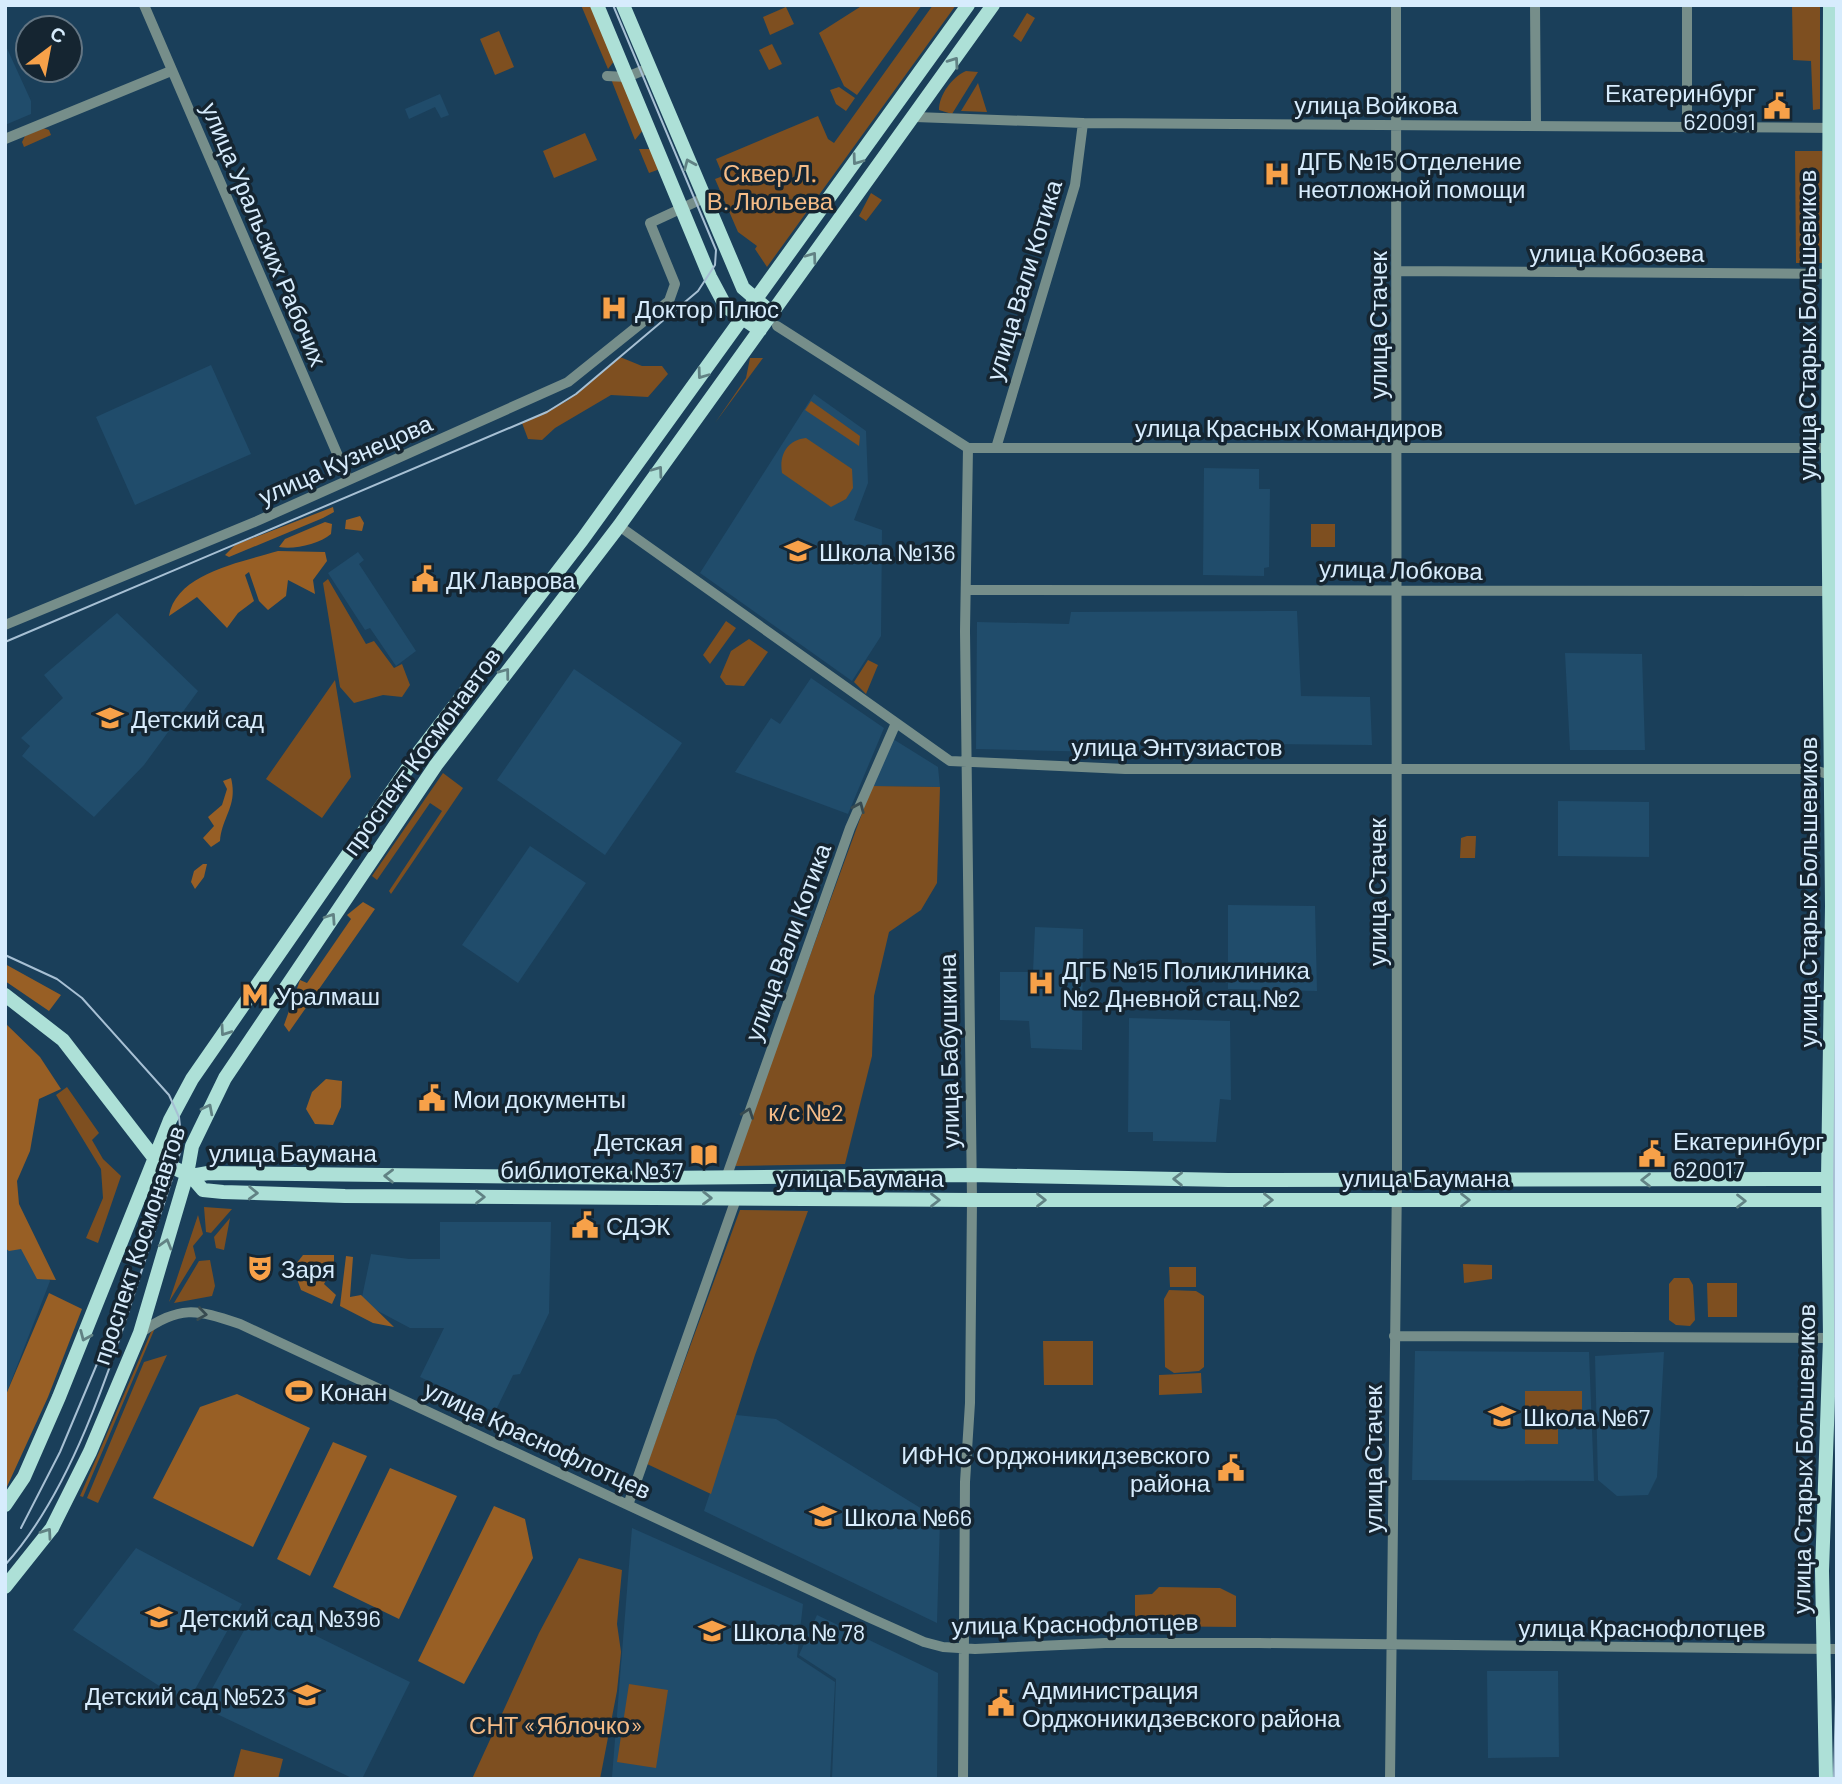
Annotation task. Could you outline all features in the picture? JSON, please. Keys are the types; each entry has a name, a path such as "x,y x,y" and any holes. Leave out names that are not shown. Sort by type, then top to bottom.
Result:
{"main road":[{"path":"597,5 716,289 726,307 760,330"},
{"path":"623,5 743,288 775,319"},
{"name":"проспект Космонавтов","path":"5,1505 24,1477 54,1409 170,1120 192,1079 419,752 582,540 968,5"},
{"name":"проспект Космонавтов","path":"5,1587 52,1528 89,1452 139,1333 189,1175 192,1146 205,1115 271,1006 436,765 619,526 760,330 775,319 993,5"},
{"name":"улица Старых Большевиков","path":"1826,1779 1830,1649 1822,1571 1833,1338 1833,128 1830,5"},
{"path":"5,995 63,1040 155,1159 189,1175"},
{"name":"улица Баумана","path":"189,1175 208,1173 726,1178 971,1175 1228,1180 1832,1179"},
{"name":"улица Баумана","path":"189,1175 203,1190 345,1196 972,1200 1832,1200"}],"street":[{"name":"улица Уральских Рабочих","path":"144,5 348,479"},
{"name":"улица Стачек","path":"1390,1779 1397,1199 1396,5"},
{"path":"1535,5 1536,125"},
{"path":"1687,5 1687,128"},
{"path":"607,76 626,77 649,68"},
{"path":"5,139 171,71"},
{"name":"улица Войкова","path":"915,117 1083,122 1833,128"},
{"name":"улица Вали Котика","path":"996,448 1075,185 1083,122"},
{"path":"682,208 704,198"},
{"name":"улица Кузнецова","path":"5,625 232,531 568,382 669,301 676,290 650,223 682,208"},
{"name":"улица Кобозева","path":"1398,271 1833,274"},
{"path":"775,319 968,448"},
{"name":"улица Красных Командиров","path":"968,448 1832,448"},
{"name":"улица Бабушкина","path":"963,1779 965,1482 970,1403 972,1200 965,590 968,448"},
{"name":"улица Энтузиастов","path":"619,526 950,761 1125,769 1398,766 1811,769"},
{"name":"улица Лобкова","path":"965,590 1834,591"},
{"name":"улица Вали Котика","path":"726,1178 850,828 896,723"},
{"path":"1811,769 1833,758"},
{"path":"1811,769 1834,777"},
{"path":"628,1505 736,1199"},
{"name":"улица Краснофлотцев","path":"139,1333 160,1319 201,1311 259,1331 924,1642 965,1648 1105,1643 1830,1649"},
{"path":"1394,1336 1833,1338"}],"shaded area":[{"path":"5,44 14,64 14,84 23,84 31,101 31,114 5,125"},
{"path":"440,94 449,115 441,118 435,107 409,119 405,109"},
{"path":"211,365 251,454 135,505 96,417"},
{"name":"Школа №136","path":"814,394 866,431 868,483 854,520 882,530 881,636 852,681 700,573"},
{"path":"1204,468 1259,469 1259,489 1270,489 1269,567 1264,568 1264,576 1203,575"},
{"path":"333,507 334,512 323,518 229,557 225,555 235,545"},
{"path":"360,516 364,523 362,531 345,529 346,520"},
{"path":"325,522 332,524 331,534 326,538 299,547 279,547 285,539"},
{"path":"278,551 325,552 327,561 313,580 315,594 288,580 286,596 268,610 259,601 249,572 245,575 254,601 238,613 227,628 197,597 169,616 174,601 197,579 230,565"},
{"path":"358,552 364,560 359,564 416,651 396,666 370,628 365,630 328,573"},
{"path":"1297,611 1301,696 1370,697 1372,745 1165,743 1146,753 976,749 977,622 1069,624 1071,612"},
{"name":"Детский сад","path":"117,613 198,691 144,765 94,817 22,756 30,746 21,738 63,698 44,675"},
{"path":"1565,653 1642,654 1645,750 1570,750"},
{"path":"574,669 682,743 605,855 497,780"},
{"path":"811,678 884,728 848,814 735,772 771,718 780,724"},
{"path":"893,739 938,767 940,787 872,786"},
{"path":"231,778 231,804 220,841 211,847 203,838 214,826 208,817 222,805 227,789 223,781"},
{"path":"1558,801 1649,802 1649,857 1558,856"},
{"path":"530,846 586,883 518,983 462,945"},
{"path":"207,864 204,877 195,889 191,882 194,871"},
{"path":"363,902 375,909 289,1032 284,1025 300,980 307,983 351,919 347,915"},
{"path":"1228,905 1315,906 1317,991 1228,989"},
{"name":"ДГБ №15 Поликлиника №2 Дневной стац.№2","path":"1035,927 1083,929 1082,1050 1031,1048 1029,1021 1000,1020 1000,972 1033,972"},
{"path":"5,964 61,995 49,1011 5,981"},
{"path":"1129,1018 1230,1021 1231,1100 1220,1099 1216,1142 1153,1141 1153,1132 1128,1132"},
{"path":"5,1023 40,1057 61,1089 39,1099 30,1151 17,1181 19,1204 56,1280 37,1279 21,1249 9,1251 5,1248"},
{"path":"326,1079 342,1081 341,1107 333,1125 315,1124 306,1109 312,1092"},
{"path":"5,1202 16,1207 50,1281 5,1397"},
{"path":"440,1222 551,1222 549,1313 520,1374 513,1375 495,1412 420,1377 444,1328 410,1328 361,1302 371,1254 409,1259 440,1259"},
{"path":"303,1255 334,1255 334,1266 324,1284 336,1295 332,1304 301,1290 297,1279 309,1280 307,1271 296,1264"},
{"path":"346,1256 353,1257 350,1297 361,1295 394,1327 373,1323 340,1306"},
{"path":"49,1293 82,1309 48,1397 5,1491 5,1397"},
{"name":"Школа №67","path":"1415,1351 1589,1352 1594,1481 1412,1480"},
{"path":"1664,1352 1657,1477 1648,1495 1617,1496 1598,1480 1595,1356"},
{"path":"237,1394 310,1428 253,1547 153,1498 200,1407"},
{"name":"Школа №66","path":"736,1415 776,1419 940,1520 937,1623 704,1511"},
{"path":"333,1442 367,1456 310,1576 277,1559"},
{"path":"390,1468 457,1496 399,1619 333,1587"},
{"path":"494,1506 525,1519 533,1558 464,1684 418,1661"},
{"name":"Школа № 78","path":"632,1528 803,1604 797,1657 835,1682 830,1779 612,1777"},
{"name":"Детский сад №396","path":"136,1548 242,1604 187,1704 73,1630"},
{"name":"Детский сад №523","path":"257,1607 410,1682 362,1779 354,1779 202,1707"},
{"path":"817,1615 938,1673 937,1779 832,1779 836,1679 799,1655"},
{"path":"1487,1671 1558,1671 1559,1757 1488,1758"}],"green space":[{"path":"581,5 592,5 615,60 608,69"},
{"path":"863,5 922,5 857,95 844,86 819,33"},
{"name":"Сквер Л. В. Люльева","path":"933,5 956,5 767,267 755,249 757,246 738,232 715,179 723,176 716,159 818,116 828,139 834,143"},
{"path":"1792,5 1820,5 1820,109 1813,110 1811,61 1793,60"},
{"path":"786,7 794,24 770,35 763,17"},
{"path":"1027,13 1035,18 1021,42 1013,36"},
{"path":"499,31 514,67 495,75 480,39"},
{"path":"772,44 782,64 769,70 759,50"},
{"path":"966,71 978,72 952,114 939,110 947,87"},
{"path":"611,79 622,79 643,130 635,140"},
{"path":"978,83 987,112 961,111"},
{"path":"839,87 855,98 846,111 836,104 830,90"},
{"path":"43,128 49,130 51,135 24,147 22,142 25,136"},
{"path":"585,133 597,160 554,178 543,151"},
{"path":"639,149 651,149 660,169 649,173"},
{"path":"1795,151 1822,151 1824,263 1796,263"},
{"path":"871,193 882,200 866,221 859,216"},
{"path":"620,357 642,366 662,366 668,374 648,397 611,395 555,428 542,440 528,439 522,423 567,401"},
{"path":"750,358 763,358 715,423 746,378"},
{"path":"811,401 860,436 859,446 805,410"},
{"path":"806,438 852,469 853,488 846,499 831,507 782,473 782,460 786,449 799,439"},
{"path":"1311,524 1335,524 1335,547 1311,547"},
{"path":"328,579 366,644 374,641 394,668 402,664 410,685 402,697 383,695 354,703 340,687 323,583"},
{"path":"726,621 736,628 710,664 703,655"},
{"path":"749,639 768,652 744,686 726,685 720,677 731,651"},
{"path":"868,660 878,665 866,694 854,682"},
{"path":"335,680 351,777 322,818 266,779"},
{"path":"443,773 463,788 391,894 389,891 442,811 430,803 377,880 372,876"},
{"name":"к/с №2","path":"872,786 940,787 937,883 921,910 889,932 874,996 872,1056 845,1164 736,1166 735,1161"},
{"path":"1476,836 1475,858 1460,858 1461,838"},
{"path":"67,1087 99,1133 92,1140 103,1159 121,1176 98,1243 86,1238 103,1198 101,1169 56,1095"},
{"path":"204,1207 232,1209 211,1233 206,1232"},
{"path":"740,1210 808,1211 755,1355 711,1494 647,1464"},
{"path":"198,1215 203,1234 193,1246 196,1258 169,1302"},
{"path":"230,1218 224,1250 216,1248 214,1237"},
{"path":"210,1260 215,1286 212,1296 174,1303 199,1261"},
{"path":"1463,1264 1492,1265 1492,1279 1464,1283"},
{"path":"1169,1267 1196,1267 1196,1287 1170,1287"},
{"path":"1674,1278 1689,1278 1693,1285 1695,1320 1690,1326 1676,1325 1669,1320 1669,1284"},
{"path":"1707,1283 1737,1283 1737,1317 1708,1317"},
{"path":"1169,1290 1196,1291 1204,1296 1204,1367 1199,1371 1174,1373 1165,1367 1164,1299"},
{"path":"155,1328 83,1497 80,1496 151,1332"},
{"path":"1043,1341 1093,1341 1093,1385 1044,1385"},
{"path":"167,1355 98,1503 87,1498 144,1362"},
{"path":"1201,1373 1202,1393 1159,1395 1159,1375"},
{"path":"1525,1391 1582,1391 1582,1421 1525,1421"},
{"path":"1525,1428 1558,1428 1558,1444 1525,1444"},
{"name":"СНТ «Яблочко»","path":"579,1558 622,1570 617,1624 621,1652 617,1691 600,1779 472,1779 539,1633"},
{"path":"1159,1587 1220,1588 1236,1596 1236,1627 1135,1626 1135,1595 1152,1594"},
{"path":"1626,1631 1713,1631 1713,1636 1628,1637"},
{"path":"629,1684 668,1690 656,1768 617,1762"},
{"path":"241,1749 283,1759 278,1779 233,1779"}],"tram line":[{"path":"5,642 547,412 576,394 698,291 715,265 716,250 613,5"},
{"path":"1837,937 1834,1179 1837,1599"},
{"path":"5,955 57,979 82,998 169,1095 179,1117 182,1145 122,1331 91,1416 53,1497 5,1565"},
{"path":"21,1528 60,1452 115,1321"},
{"path":"1834,1779 1837,1656"}],"place":[{"name":"Екатеринбург 620091","path":"1777,106"},
{"name":"ДГБ №15 Отделение неотложной помощи","path":"1277,174"},
{"name":"Доктор Плюс","path":"614,308"},
{"name":"Школа №136","path":"798,551"},
{"name":"ДК Лаврова","path":"425,579"},
{"name":"Детский сад","path":"110,718"},
{"name":"ДГБ №15 Поликлиника №2 Дневной стац.№2","path":"1041,983"},
{"name":"Уралмаш","path":"255,995"},
{"name":"Мои документы","path":"432,1098"},
{"name":"Екатеринбург 620017","path":"1652,1154"},
{"name":"Детская библиотека №37","path":"704,1155"},
{"name":"СДЭК","path":"585,1225"},
{"name":"Заря","path":"260,1268"},
{"name":"Конан","path":"299,1391"},
{"name":"Школа №67","path":"1502,1416"},
{"name":"ИФНС Орджоникидзевского района","path":"1231,1468"},
{"name":"Школа №66","path":"823,1516"},
{"name":"Детский сад №396","path":"159,1617"},
{"name":"Школа № 78","path":"712,1631"},
{"name":"Детский сад №523","path":"307,1695"},
{"name":"Администрация Орджоникидзевского района","path":"1001,1703"}]}
